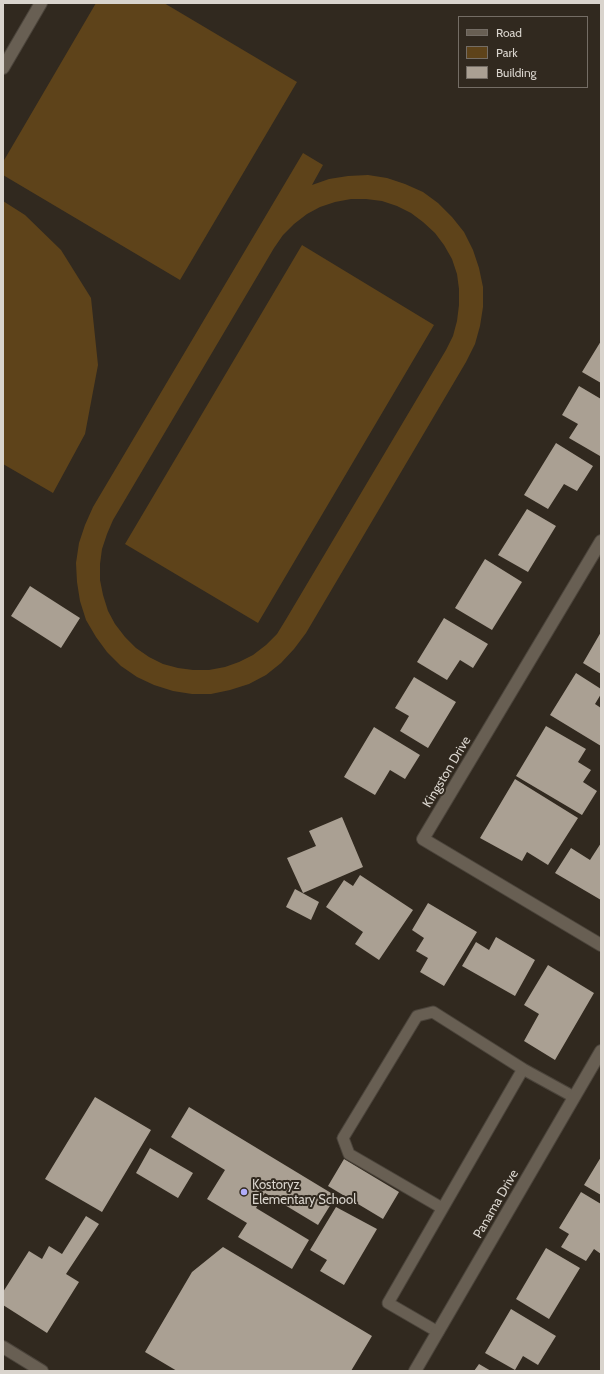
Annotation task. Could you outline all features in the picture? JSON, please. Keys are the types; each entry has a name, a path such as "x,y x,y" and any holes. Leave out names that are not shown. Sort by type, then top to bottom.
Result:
{"street":[{"path":"3,68 41,3"},
{"name":"Kingston Drive","path":"601,540 423,839 601,945"},
{"name":"Panama Drive","path":"415,1371 601,1051"},
{"path":"3,1347 42,1371"}],"lane":[{"path":"442,1208 349,1154 343,1138 417,1016 433,1012 523,1069 574,1097"},
{"path":"438,1332 388,1303 523,1069"}],"green space":[{"path":"96,3 164,3 297,82 180,280 3,175 3,162"},
{"path":"303,153 323,165 312,185 329,179 348,176 368,175 387,178 423,192 438,203 464,232 473,250 483,287 483,307 475,344 466,362 306,633 281,663 266,675 249,684 230,690 211,694 192,694 173,691 154,685 137,677 121,666 107,652 96,637 86,620 80,601 76,563 79,543 93,507","holes":["351,199 382,201 411,213 435,233 444,245 452,259 457,274 459,289 457,321 453,336 277,634 253,655 225,667 209,670 193,670 163,664 136,648 115,624 108,611 100,580 100,564 102,549 113,520 283,235 307,214 320,207"]},
{"path":"3,201 25,215 61,250 91,298 98,365 85,434 53,493 3,464"},
{"path":"302,245 434,325 258,623 125,544"}],"building":[{"path":"601,341 601,383 582,372"},
{"path":"579,386 601,399 600,456 569,438 578,424 562,415"},
{"path":"556,443 593,466 577,491 564,484 548,509 524,495"},
{"path":"527,509 556,526 528,572 498,555"},
{"path":"485,559 522,582 492,630 455,608"},
{"path":"30,586 80,618 61,648 11,616"},
{"path":"444,618 488,644 473,668 460,660 447,680 417,662"},
{"path":"601,632 601,674 583,663"},
{"path":"576,673 601,689 601,694 595,704 601,708 601,746 550,715"},
{"path":"414,677 456,702 428,748 400,731 409,716 395,708"},
{"path":"546,726 586,749 578,762 591,770 583,782 597,791 582,815 516,776"},
{"path":"374,727 420,755 405,779 390,770 375,795 344,777"},
{"path":"515,779 578,818 548,865 527,852 522,861 480,838"},
{"path":"342,817 363,867 303,893 287,858 316,846 309,831"},
{"path":"601,843 601,900 555,873 571,848 590,860"},
{"path":"360,875 413,910 379,960 355,944 363,932 326,907 344,880 353,886"},
{"path":"295,889 319,902 311,920 286,907"},
{"path":"428,903 477,932 444,986 420,972 428,958 416,951 424,938 412,930"},
{"path":"496,937 535,960 515,996 462,966 476,942 489,950"},
{"path":"548,965 594,993 555,1060 524,1041 539,1014 524,1005"},
{"path":"95,1097 151,1130 102,1212 45,1179"},
{"path":"189,1107 336,1196 318,1225 265,1193 256,1208 309,1240 292,1269 238,1237 247,1223 207,1199 225,1170 171,1137"},
{"path":"150,1148 193,1173 178,1198 136,1173"},
{"path":"601,1157 601,1195 584,1185"},
{"path":"344,1159 399,1192 383,1219 328,1186"},
{"path":"581,1192 601,1204 601,1254 594,1249 586,1261 561,1247 569,1234 559,1228"},
{"path":"336,1207 377,1229 344,1285 320,1271 327,1260 310,1250"},
{"path":"86,1216 99,1224 66,1274 79,1282 47,1333 3,1305 3,1292 29,1251 42,1259 49,1246 62,1254"},
{"path":"223,1247 372,1336 351,1371 177,1371 145,1352 192,1272"},
{"path":"546,1248 580,1268 549,1319 516,1299"},
{"path":"511,1309 556,1336 538,1365 523,1356 515,1370 485,1353"},
{"path":"479,1364 491,1371 474,1371"}],"place":[{"name":"Kostoryz Elementary School","path":"244,1192"}]}
